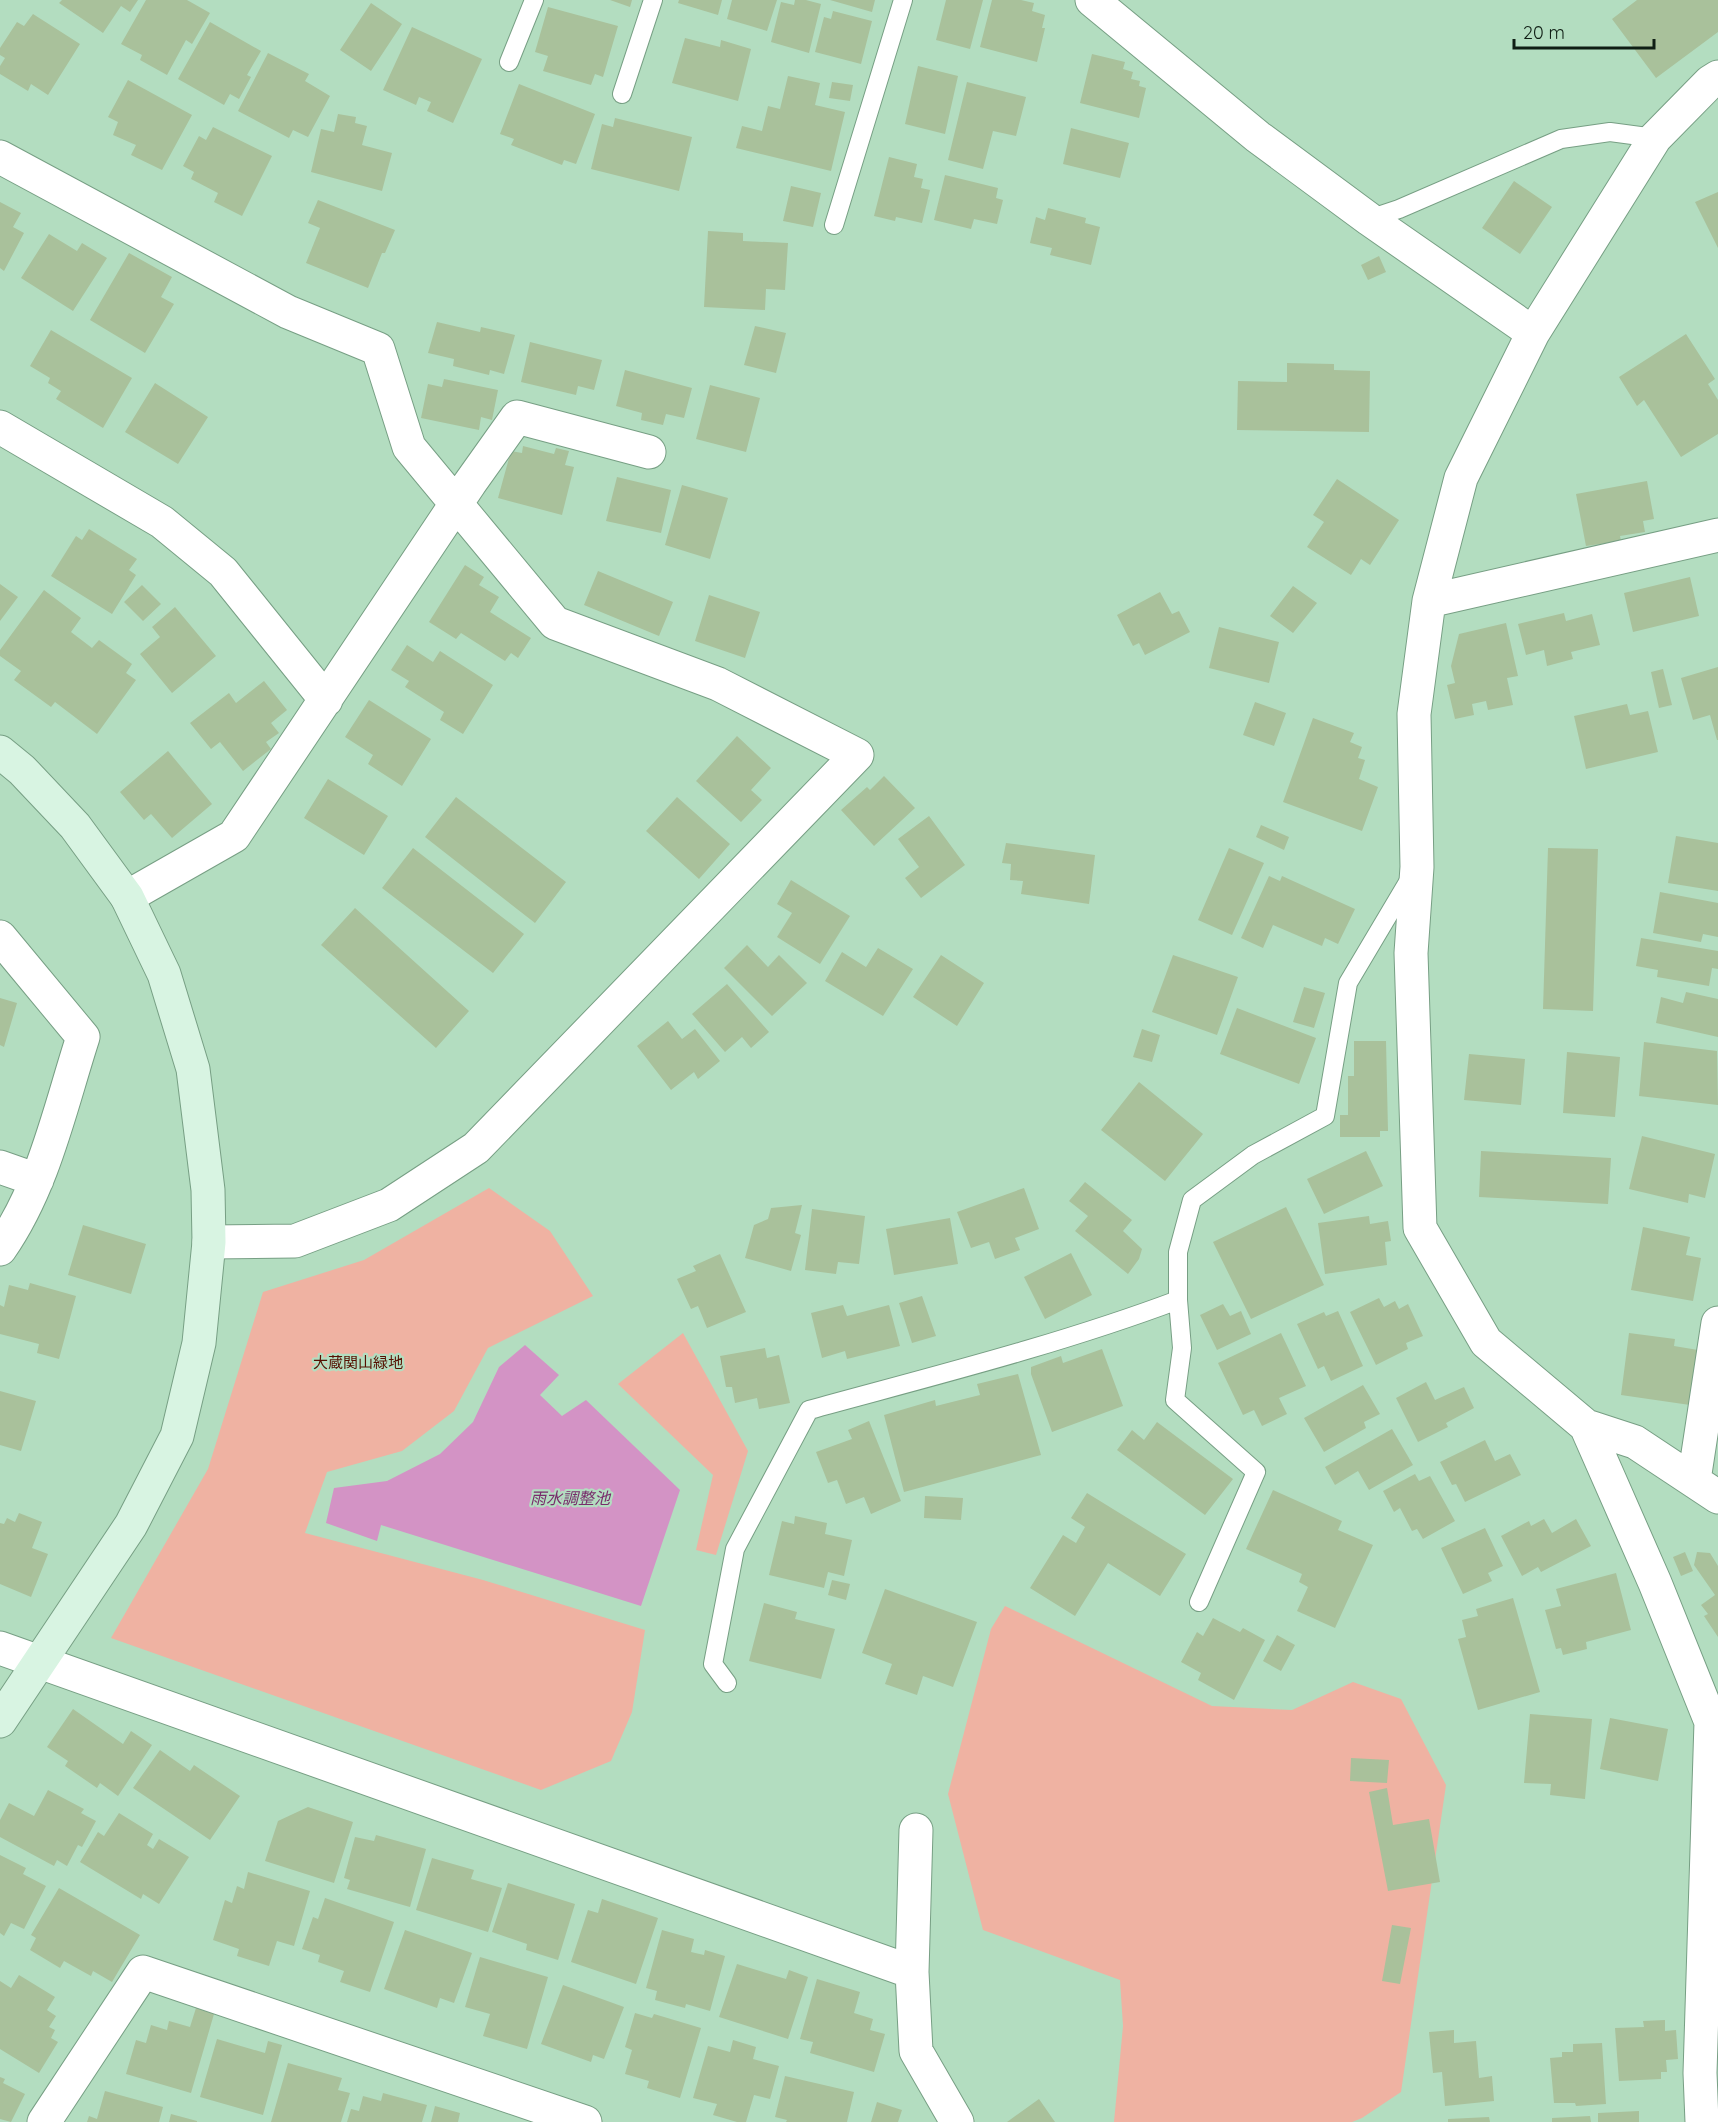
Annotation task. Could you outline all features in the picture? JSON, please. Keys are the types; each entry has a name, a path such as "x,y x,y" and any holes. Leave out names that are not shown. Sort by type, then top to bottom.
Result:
{"street":[{"path":"1092,0 1258,137 1369,219 1533,333"},
{"path":"1718,77 1710,82 1655,138 1533,333 1461,478 1429,601 1414,714 1417,867 1411,952 1420,1228 1486,1342 1586,1426 1635,1442 1706,1488 1718,1323"},
{"path":"0,157 288,312 378,349 409,447 555,623 718,684 857,755 476,1148 388,1205 295,1241 209,1242"},
{"path":"127,897 234,836 517,417 650,452"},
{"path":"0,427 162,522 223,572 326,700"},
{"path":"1429,601 1718,535"},
{"path":"0,752 22,770 75,826 127,897 164,974 193,1069 208,1190 209,1242 199,1343 177,1436 131,1525 0,1721"},
{"path":"0,937 83,1037 37,1180 16,1226 0,1249"},
{"path":"0,1167 37,1180"},
{"path":"1586,1426 1711,1722 1700,2073 1702,2122"},
{"path":"0,1648 912,1972"},
{"path":"916,1830 912,1972 916,2051 957,2122"},
{"path":"45,2122 143,1972 585,2122"}],"lane":[{"path":"509,62 534,0"},
{"path":"622,94 653,0"},
{"path":"834,225 903,0"},
{"path":"1369,219 1399,209 1561,139 1610,132 1655,138"},
{"path":"1199,1602 1256,1472 1175,1400 1182,1348 1178,1300 1178,1252 1192,1200 1253,1155 1325,1116 1348,983 1417,867"},
{"path":"727,1683 713,1664 735,1549 809,1410 1103,1327 1178,1300"}],"green space":[{"name":"大蔵関山緑地","path":"489,1188 550,1231 593,1296 488,1348 454,1411 402,1451 327,1472 305,1533 483,1580 645,1630 632,1712 611,1761 541,1790 111,1638 208,1469 263,1292 364,1260"},
{"path":"683,1333 748,1451 716,1555 696,1550 713,1475 618,1384"},
{"path":"1005,1606 1212,1706 1292,1710 1353,1682 1401,1699 1446,1785 1401,2092 1362,2118 1352,2122 1114,2122 1123,2026 1120,1980 983,1930 948,1794 991,1629"}],"water":[{"name":"雨水調整池","path":"525,1345 559,1375 540,1395 562,1416 586,1400 680,1490 641,1606 381,1525 377,1541 326,1523 334,1488 387,1481 440,1454 473,1422 499,1367"}],"building":[{"path":"62,0 138,0 130,12 121,6 103,33 59,3"},
{"path":"146,0 187,0 210,13 192,44 186,40 167,75 140,60 142,55 121,44"},
{"path":"610,0 632,0 630,7"},
{"path":"679,0 722,0 718,15 678,3"},
{"path":"732,0 777,0 767,31 727,19"},
{"path":"795,0 821,4 809,53 771,42 781,2 794,5"},
{"path":"830,0 875,0 872,12"},
{"path":"946,0 983,0 970,49 936,40"},
{"path":"992,0 1021,0 1034,3 1032,11 1045,15 1042,28 1045,28 1037,62 980,47"},
{"path":"1637,0 1718,0 1718,32 1656,78 1612,19"},
{"path":"371,3 402,24 371,71 340,50"},
{"path":"548,7 618,26 603,77 595,74 591,85 543,71 548,56 535,52"},
{"path":"833,11 872,21 861,64 815,52 824,17 831,19"},
{"path":"33,14 80,44 48,95 31,84 28,91 0,74 0,66 5,58 0,55 0,48 17,22 24,26"},
{"path":"210,22 261,51 247,75 251,77 239,99 230,94 224,105 178,79"},
{"path":"412,27 482,59 453,123 427,111 431,102 419,97 416,105 383,90"},
{"path":"685,38 720,47 721,40 751,49 738,101 672,83"},
{"path":"268,53 309,74 305,81 330,96 308,137 293,130 289,138 238,111"},
{"path":"1092,54 1125,62 1123,69 1133,72 1131,79 1140,81 1139,86 1146,88 1139,118 1080,103"},
{"path":"918,66 958,76 945,134 905,124"},
{"path":"788,76 820,83 815,105 845,112 831,171 736,148 742,126 762,131 768,106 780,109"},
{"path":"128,80 192,115 162,170 131,155 136,145 113,135 118,122 108,117"},
{"path":"832,82 853,85 850,101 829,98"},
{"path":"967,82 1026,97 1016,136 993,131 983,169 948,160"},
{"path":"519,84 595,114 576,164 564,160 562,165 511,145 514,139 500,134"},
{"path":"338,114 356,117 355,123 367,126 362,145 392,153 382,191 311,172 321,129 334,132"},
{"path":"615,118 692,137 679,191 591,169 602,124 613,127"},
{"path":"213,127 272,156 242,216 214,202 218,193 191,179 194,172 183,166 199,136 206,140"},
{"path":"1071,128 1129,143 1120,178 1063,164"},
{"path":"889,157 917,164 914,177 923,179 921,188 930,190 922,223 896,217 895,221 874,216"},
{"path":"945,175 998,188 996,198 1003,200 997,224 974,219 971,229 934,220"},
{"path":"1514,181 1552,207 1520,254 1482,228"},
{"path":"791,186 821,193 813,227 783,221"},
{"path":"1718,192 1718,248 1695,202"},
{"path":"318,200 395,230 385,253 382,253 368,288 306,263 320,228 308,223"},
{"path":"0,202 21,213 13,227 24,233 4,271 0,268"},
{"path":"1048,208 1086,218 1085,223 1100,227 1091,265 1050,255 1052,248 1030,243 1036,217 1045,220"},
{"path":"708,231 743,233 743,241 788,243 785,290 766,289 765,310 704,307"},
{"path":"49,234 77,251 82,243 107,258 73,311 21,278"},
{"path":"129,253 172,277 161,297 174,304 145,353 90,320"},
{"path":"1379,256 1386,272 1368,280 1361,265"},
{"path":"437,322 480,332 481,327 515,335 504,374 490,370 489,375 453,366 454,359 428,353"},
{"path":"755,326 786,333 776,373 744,365"},
{"path":"51,330 132,378 103,428 56,399 61,391 48,383 50,378 30,366"},
{"path":"1686,334 1715,379 1708,384 1718,400 1718,434 1681,457 1644,400 1637,406 1619,377"},
{"path":"530,342 602,360 594,390 578,386 576,395 521,382"},
{"path":"1287,363 1334,364 1334,370 1370,371 1369,432 1237,430 1238,381 1287,382"},
{"path":"625,370 692,388 684,418 666,414 663,425 641,420 642,413 616,406"},
{"path":"444,379 498,390 492,420 481,417 479,430 421,418 428,384 442,387"},
{"path":"155,383 208,417 178,464 125,432"},
{"path":"710,385 760,398 746,452 696,439"},
{"path":"523,446 554,454 556,448 569,451 565,465 574,467 562,515 498,498 511,451 522,453"},
{"path":"617,477 671,490 661,533 606,521"},
{"path":"1337,479 1399,520 1370,565 1361,559 1351,575 1307,547 1324,522 1313,515"},
{"path":"1647,481 1654,519 1643,521 1645,532 1620,536 1621,541 1586,546 1576,494"},
{"path":"682,485 728,498 710,559 665,545"},
{"path":"89,529 137,559 129,570 136,575 112,614 51,576 76,536 82,540"},
{"path":"465,565 484,577 479,585 499,597 490,612 531,638 518,658 511,653 505,661 461,633 456,639 429,622"},
{"path":"598,571 673,602 659,636 584,605"},
{"path":"1690,577 1699,616 1633,632 1624,593"},
{"path":"0,584 18,597 0,621"},
{"path":"142,585 161,604 143,621 124,602"},
{"path":"1293,586 1317,603 1293,633 1270,616"},
{"path":"44,590 81,618 71,632 92,648 99,640 132,664 126,673 136,680 97,734 55,702 51,707 14,680 21,671 0,656 0,650"},
{"path":"1160,592 1172,614 1179,611 1190,632 1145,655 1139,643 1133,646 1117,615"},
{"path":"709,595 760,612 745,658 695,641"},
{"path":"175,607 216,656 172,693 140,654 160,637 152,627"},
{"path":"1564,613 1566,621 1592,614 1600,645 1571,652 1573,659 1547,666 1544,650 1526,655 1518,624"},
{"path":"1506,623 1518,676 1507,678 1513,705 1488,710 1486,701 1472,704 1474,715 1455,719 1447,685 1455,683 1451,666 1459,634"},
{"path":"1219,627 1279,642 1269,683 1209,668"},
{"path":"407,645 433,662 440,651 493,685 463,734 440,720 444,712 405,687 409,681 391,670"},
{"path":"1718,667 1717,740 1710,715 1693,720 1681,678"},
{"path":"1663,669 1672,705 1659,708 1651,672"},
{"path":"264,681 287,710 271,723 279,733 266,742 271,749 243,771 220,742 211,749 190,723 229,693 236,703"},
{"path":"369,700 431,739 402,786 368,764 373,755 345,737"},
{"path":"1255,702 1286,713 1274,746 1243,735"},
{"path":"1627,704 1630,715 1648,711 1658,752 1586,769 1574,716"},
{"path":"1313,718 1354,733 1350,742 1362,747 1358,758 1365,760 1359,779 1378,787 1362,831 1283,802"},
{"path":"737,736 771,768 751,790 762,800 741,822 696,781"},
{"path":"168,751 212,804 172,838 151,814 144,820 120,792"},
{"path":"884,776 915,808 874,846 841,810 867,787 870,790"},
{"path":"328,779 388,816 364,855 304,818"},
{"path":"456,797 566,882 535,923 425,837"},
{"path":"677,797 730,844 699,879 646,831"},
{"path":"929,816 965,865 921,898 905,878 919,867 898,839"},
{"path":"1261,825 1289,837 1284,850 1256,837"},
{"path":"1676,836 1718,843 1718,891 1668,883"},
{"path":"1006,843 1095,855 1089,904 1021,894 1023,881 1010,880 1011,864 1002,863"},
{"path":"413,848 524,934 493,973 382,888"},
{"path":"1229,848 1264,863 1232,935 1198,920"},
{"path":"1548,848 1598,849 1593,1011 1543,1009"},
{"path":"1269,876 1280,881 1282,876 1355,909 1338,944 1325,938 1322,946 1273,925 1263,948 1241,938"},
{"path":"791,880 850,916 820,964 777,937 792,913 777,904"},
{"path":"1660,892 1718,903 1718,937 1703,934 1701,942 1653,933"},
{"path":"355,908 469,1011 436,1048 321,945"},
{"path":"1641,938 1718,951 1718,969 1712,968 1709,986 1657,977 1658,970 1636,966"},
{"path":"747,945 768,967 779,955 807,983 772,1016 724,968"},
{"path":"878,948 913,969 883,1016 825,981 842,952 866,967"},
{"path":"941,955 984,983 957,1026 913,997"},
{"path":"1173,955 1238,977 1217,1035 1152,1012"},
{"path":"727,984 769,1032 751,1048 742,1037 725,1052 692,1014"},
{"path":"1304,987 1325,993 1314,1028 1293,1022"},
{"path":"1686,992 1718,999 1718,1037 1656,1023 1661,997 1683,1003"},
{"path":"0,998 17,1003 4,1047 0,1045"},
{"path":"1237,1008 1316,1038 1299,1084 1220,1054"},
{"path":"668,1021 682,1039 695,1029 720,1061 698,1079 694,1072 671,1090 637,1046"},
{"path":"1142,1029 1160,1035 1152,1062 1133,1057"},
{"path":"1354,1041 1386,1041 1388,1131 1380,1131 1380,1137 1340,1137 1340,1115 1348,1115 1348,1076 1354,1076"},
{"path":"1644,1042 1717,1051 1718,1105 1639,1096"},
{"path":"1567,1052 1620,1057 1615,1117 1563,1113"},
{"path":"1469,1054 1525,1059 1521,1105 1464,1100"},
{"path":"1139,1082 1203,1134 1165,1181 1101,1130"},
{"path":"1642,1136 1715,1154 1705,1198 1689,1194 1688,1203 1629,1189"},
{"path":"1366,1151 1383,1186 1324,1214 1307,1179"},
{"path":"1481,1151 1611,1158 1608,1204 1479,1197"},
{"path":"1085,1182 1132,1220 1123,1231 1142,1249 1139,1259 1128,1274 1075,1231 1088,1216 1069,1201"},
{"path":"1024,1188 1039,1229 1015,1238 1020,1250 995,1259 989,1242 971,1248 957,1212"},
{"path":"802,1205 795,1233 801,1235 791,1271 745,1258 754,1225 768,1219 771,1208"},
{"path":"1286,1207 1324,1285 1251,1319 1213,1242"},
{"path":"812,1209 865,1216 859,1264 838,1262 836,1274 805,1270"},
{"path":"1369,1216 1370,1224 1388,1221 1391,1241 1385,1242 1387,1265 1325,1274 1318,1223"},
{"path":"950,1218 958,1264 894,1275 886,1229"},
{"path":"83,1225 146,1244 131,1294 68,1275"},
{"path":"1643,1227 1690,1237 1686,1255 1701,1258 1693,1301 1631,1290"},
{"path":"1071,1253 1092,1295 1045,1319 1024,1277"},
{"path":"720,1254 746,1312 707,1328 698,1306 691,1309 677,1279 696,1271 693,1266"},
{"path":"30,1283 76,1296 59,1359 37,1353 39,1344 0,1334 0,1305 4,1307 9,1285 28,1290"},
{"path":"922,1296 936,1336 912,1343 899,1303"},
{"path":"1379,1298 1384,1307 1395,1301 1399,1309 1408,1304 1423,1336 1406,1343 1408,1349 1376,1365 1350,1312"},
{"path":"1223,1304 1230,1316 1241,1311 1251,1334 1217,1350 1200,1315"},
{"path":"843,1305 847,1316 889,1305 900,1346 847,1359 845,1351 822,1358 811,1313"},
{"path":"1338,1311 1363,1366 1331,1381 1324,1366 1318,1369 1297,1324 1324,1312 1326,1316"},
{"path":"1281,1333 1306,1386 1279,1398 1287,1414 1262,1426 1254,1410 1243,1415 1218,1363"},
{"path":"1629,1333 1675,1339 1674,1346 1698,1350 1690,1405 1621,1395"},
{"path":"765,1348 767,1358 779,1355 790,1403 759,1409 757,1398 735,1403 732,1387 726,1387 720,1356"},
{"path":"1102,1349 1123,1406 1052,1432 1031,1374 1031,1367 1061,1356 1063,1363"},
{"path":"1018,1374 1041,1455 904,1492 884,1415 935,1400 936,1406 980,1395 977,1384"},
{"path":"1426,1382 1435,1400 1464,1387 1474,1408 1446,1423 1448,1427 1418,1442 1396,1398"},
{"path":"1363,1385 1380,1414 1364,1422 1366,1428 1324,1452 1304,1418"},
{"path":"0,1391 36,1401 21,1451 0,1445"},
{"path":"869,1421 901,1501 871,1514 864,1497 846,1504 837,1480 828,1483 816,1452 852,1439 848,1430"},
{"path":"1157,1422 1233,1479 1205,1515 1117,1450 1132,1430 1144,1440"},
{"path":"1392,1429 1413,1465 1369,1490 1358,1471 1335,1485 1325,1467"},
{"path":"1485,1440 1495,1461 1510,1454 1521,1475 1465,1502 1456,1484 1452,1485 1440,1462"},
{"path":"1415,1474 1419,1481 1430,1476 1455,1521 1423,1539 1417,1529 1412,1531 1400,1508 1394,1512 1383,1491"},
{"path":"1273,1490 1342,1521 1338,1530 1373,1545 1335,1628 1297,1611 1308,1587 1299,1582 1302,1574 1246,1549"},
{"path":"1087,1493 1186,1554 1160,1596 1108,1563 1075,1616 1030,1588 1063,1535 1076,1543 1085,1527 1071,1518"},
{"path":"925,1496 963,1498 961,1520 924,1518"},
{"path":"19,1513 42,1522 32,1548 48,1554 31,1597 0,1584 0,1523 4,1524 7,1518 15,1522"},
{"path":"795,1516 827,1523 825,1534 852,1540 844,1576 828,1572 824,1588 769,1575 782,1521 794,1524"},
{"path":"1544,1519 1552,1533 1576,1519 1591,1546 1541,1572 1538,1567 1522,1576 1501,1536 1529,1521 1531,1526"},
{"path":"1485,1528 1503,1566 1488,1573 1492,1581 1463,1594 1441,1548"},
{"path":"1685,1552 1693,1571 1681,1576 1673,1557"},
{"path":"1697,1552 1710,1553 1718,1566 1718,1637 1704,1616 1708,1614 1701,1605 1715,1595 1694,1565"},
{"path":"1616,1573 1631,1630 1586,1642 1587,1649 1563,1655 1561,1648 1556,1649 1545,1610 1561,1606 1556,1589"},
{"path":"832,1580 850,1584 846,1600 828,1595"},
{"path":"885,1589 977,1622 953,1687 923,1676 917,1695 885,1684 892,1664 862,1653"},
{"path":"1513,1598 1540,1692 1478,1710 1458,1639 1466,1637 1462,1620 1478,1616 1476,1609"},
{"path":"764,1603 797,1612 795,1619 835,1629 821,1679 749,1661"},
{"path":"1213,1618 1240,1632 1243,1628 1265,1640 1234,1700 1198,1680 1201,1673 1181,1662 1197,1632 1203,1636"},
{"path":"1277,1635 1295,1645 1281,1671 1263,1661"},
{"path":"73,1709 123,1744 131,1731 152,1745 118,1796 100,1783 97,1788 65,1766 68,1761 47,1747"},
{"path":"1530,1714 1592,1719 1585,1799 1550,1795 1551,1784 1524,1783"},
{"path":"1610,1718 1668,1729 1658,1781 1600,1769"},
{"path":"160,1750 190,1771 194,1765 240,1796 210,1840 133,1788"},
{"path":"1351,1758 1389,1760 1387,1783 1350,1781"},
{"path":"1387,1788 1393,1825 1429,1819 1440,1882 1388,1891 1369,1792"},
{"path":"48,1790 84,1809 81,1813 96,1821 82,1847 78,1845 67,1866 57,1860 54,1866 0,1837 0,1820 9,1803 34,1816"},
{"path":"308,1807 353,1822 334,1883 265,1861 278,1821"},
{"path":"119,1813 153,1834 147,1845 153,1849 159,1839 189,1857 159,1904 143,1894 141,1899 80,1862 98,1832 104,1836"},
{"path":"376,1835 426,1849 410,1907 347,1889 350,1880 344,1878 355,1837 374,1841"},
{"path":"0,1855 26,1868 23,1874 46,1886 24,1929 11,1923 4,1936 0,1933"},
{"path":"432,1858 474,1870 471,1879 502,1888 488,1932 416,1910"},
{"path":"248,1872 310,1891 294,1946 277,1941 269,1966 237,1956 239,1949 213,1940 225,1900 232,1903 237,1886 244,1889"},
{"path":"508,1883 575,1904 558,1960 526,1950 527,1944 492,1932"},
{"path":"59,1888 140,1935 112,1982 93,1971 91,1976 64,1961 60,1968 30,1950 36,1938 31,1935"},
{"path":"325,1898 394,1922 370,1992 340,1982 344,1971 318,1962 320,1955 302,1949 313,1917 318,1919"},
{"path":"602,1899 658,1918 636,1984 571,1962 588,1910 598,1913"},
{"path":"1392,1925 1411,1928 1400,1984 1382,1981"},
{"path":"405,1930 472,1953 454,2003 440,1998 437,2008 384,1989"},
{"path":"662,1930 694,1939 691,1952 704,1955 705,1950 725,1956 710,2011 686,2004 685,2008 655,2000 657,1991 646,1988"},
{"path":"480,1957 548,1977 527,2049 483,2036 490,2014 465,2007"},
{"path":"737,1964 786,1979 789,1970 808,1977 788,2039 719,2017"},
{"path":"19,1975 55,1997 47,2010 56,2016 49,2027 55,2030 51,2038 58,2042 39,2073 0,2049 0,1981 11,1988"},
{"path":"817,1979 860,1992 854,2013 873,2019 870,2030 885,2034 874,2072 810,2053 813,2042 800,2039"},
{"path":"563,1985 624,2007 604,2059 593,2055 591,2062 541,2044"},
{"path":"196,2008 214,2014 191,2093 126,2074 136,2040 146,2043 151,2025 167,2030 169,2021 190,2027"},
{"path":"635,2013 652,2018 654,2014 701,2028 680,2098 647,2088 649,2081 625,2074 632,2050 625,2047"},
{"path":"1665,2020 1665,2031 1676,2030 1678,2059 1666,2060 1667,2072 1661,2072 1661,2079 1619,2081 1615,2028 1644,2027 1643,2021"},
{"path":"1454,2030 1454,2043 1476,2041 1479,2078 1492,2076 1494,2101 1445,2106 1442,2072 1433,2073 1429,2032"},
{"path":"217,2039 265,2053 268,2041 282,2045 263,2115 200,2097"},
{"path":"733,2040 756,2047 753,2059 779,2066 770,2099 754,2095 746,2122 737,2122 713,2115 717,2104 693,2098 708,2046 730,2052"},
{"path":"1602,2043 1606,2104 1576,2106 1575,2103 1554,2103 1550,2058 1562,2057 1562,2052 1573,2052 1573,2044"},
{"path":"288,2063 342,2078 338,2090 350,2093 341,2122 271,2122"},
{"path":"785,2076 854,2092 847,2122 786,2122 787,2120 775,2117"},
{"path":"0,2077 5,2079 3,2083 25,2094 11,2122 0,2119"},
{"path":"105,2091 163,2107 159,2122 87,2122 89,2116 97,2119"},
{"path":"383,2093 427,2105 422,2122 347,2122 351,2109 359,2111 363,2096 381,2101"},
{"path":"1039,2099 1055,2122 1007,2122"},
{"path":"877,2102 902,2110 898,2122 871,2122"},
{"path":"435,2106 460,2113 458,2122 431,2122"},
{"path":"1639,2111 1639,2122 1598,2122 1598,2113"},
{"path":"171,2114 197,2121 197,2122 169,2122"},
{"path":"1590,2116 1591,2122 1552,2122 1552,2118"},
{"path":"1489,2117 1490,2122 1448,2122 1448,2119"}]}
